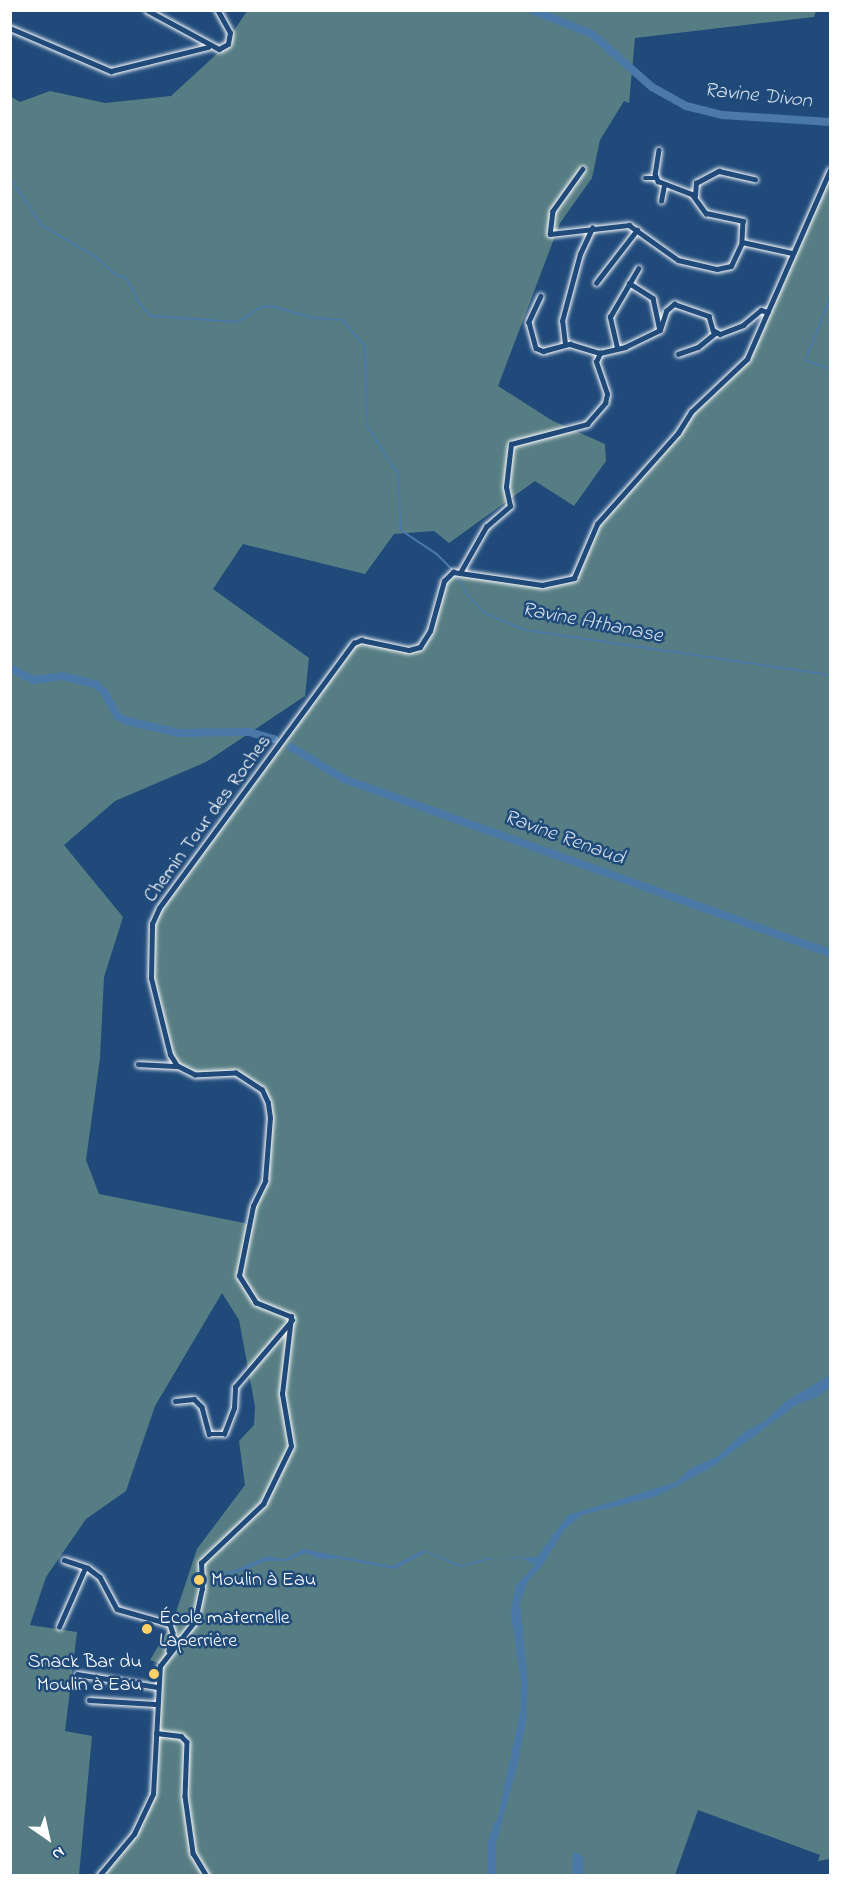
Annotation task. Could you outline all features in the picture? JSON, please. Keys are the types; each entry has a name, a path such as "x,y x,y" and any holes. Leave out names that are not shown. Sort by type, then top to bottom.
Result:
{"street":[{"path":"147,10 208,47"},
{"path":"10,28 111,71 208,47 224,48 230,39 217,10"},
{"path":"655,178 659,150"},
{"path":"583,169 553,211 550,234 628,225 678,261 717,268 731,266 742,242 743,221 706,213 694,196 664,185 655,178 645,178"},
{"path":"694,196 696,183 719,171 755,179"},
{"path":"600,353 597,364 607,394 599,411 587,424 511,444 506,487 510,506 486,527 460,571 543,585 574,578 597,524 672,441 692,412 742,366 831,171"},
{"path":"661,201 664,185"},
{"path":"565,344 562,321 580,254 592,228"},
{"path":"596,284 637,230"},
{"path":"742,242 792,253"},
{"path":"617,348 610,317 638,269"},
{"path":"629,283 651,295 660,330"},
{"path":"541,296 530,313 534,346 543,351 565,344 600,353 617,348 660,330 668,308 674,304 709,316 715,333"},
{"path":"678,354 698,347 715,333 743,326 761,310 768,312"},
{"name":"Chemin Tour des Roches","path":"177,1066 170,1054 151,978 149,941 159,908 354,643 361,640 410,650 420,647 430,631 444,581 453,572 460,571"},
{"path":"138,1064 177,1066 195,1075 236,1073 262,1090 270,1118 265,1181 253,1206 239,1282 255,1303 289,1315 292,1320 282,1394 291,1446 263,1504 201,1563 202,1589 195,1621 184,1639 169,1651"},
{"path":"175,1401 194,1399 202,1407 209,1434 224,1434 234,1408 235,1387 292,1320"},
{"path":"64,1560 87,1568 100,1577 117,1609 170,1624 173,1633 169,1651 161,1664 157,1687 155,1704 156,1774 146,1811 134,1834 99,1875"},
{"path":"59,1627 87,1568"},
{"path":"77,1674 157,1687"},
{"path":"89,1700 155,1704"},
{"path":"156,1733 181,1736 187,1742 185,1796 193,1854 207,1875"}],"green space":[{"path":"247,11 816,11 814,17 635,38 629,103 624,101 600,140 592,178 560,223 498,386 553,421 605,444 606,461 574,506 535,481 449,543 434,531 394,534 365,574 243,544 213,589 309,658 305,696 206,762 115,801 64,845 123,917 104,977 100,1058 86,1160 99,1194 249,1224 265,1181 270,1118 262,1090 251,1079 236,1073 195,1075 177,1066 170,1055 151,978 149,955 152,924 159,908 357,641 417,649 428,638 440,590 453,572 542,585 567,581 577,574 590,534 653,463 691,412 742,366 830,170 830,1859 818,1861 820,1855 698,1810 675,1875 99,1875 134,1834 146,1811 156,1774 155,1704 161,1664 150,1660 173,1621 197,1549 245,1485 239,1441 254,1425 255,1406 239,1320 222,1293 155,1406 126,1491 86,1519 46,1577 30,1625 77,1632 65,1731 92,1736 79,1875 11,1875 10,96 20,102 50,91 105,103 171,96 221,50"}],"water":[{"path":"830,1375 830,1387 819,1396 796,1405 711,1468 657,1496 582,1515 564,1530 544,1563 529,1580 520,1601 528,1685 526,1721 518,1763 501,1825 494,1834 521,1709 521,1681 511,1614 515,1586 535,1565 524,1559 496,1558 460,1567 426,1552 395,1569 341,1559 320,1559 305,1553 287,1561 266,1561 237,1573 209,1575 235,1570 267,1556 285,1559 303,1549 392,1566 424,1550 461,1565 488,1558 537,1557 568,1515 676,1482 688,1470 718,1456 745,1431 765,1421 786,1401"},
{"path":"573,1851 584,1857 583,1875 572,1875"}],"waterway":[{"name":"Ravine Divon","path":"532,10 592,34 652,87 686,106 723,115 830,122"},
{"name":"Ravine Athanase","path":"10,178 42,225 96,257 117,275 126,277 139,303 151,316 238,322 261,307 271,306 314,318 343,320 365,346 368,427 399,475 401,530 437,554 454,571"},
{"path":"830,300 806,360 830,369"},
{"name":"Ravine Athanase","path":"457,574 470,598 485,613 525,630 830,675"},
{"name":"Ravine Renaud","path":"10,668 34,680 62,676 97,685 105,693 117,716 127,721 179,733 249,732 274,739"},
{"name":"Ravine Renaud","path":"291,747 344,779 830,953"},
{"path":"492,1876 492,1843 497,1825"}],"place":[{"name":"Moulin à Eau","path":"199,1580"},
{"name":"École maternelle Laperrière","path":"147,1629"},
{"name":"Snack Bar du Moulin à Eau","path":"154,1674"}]}
